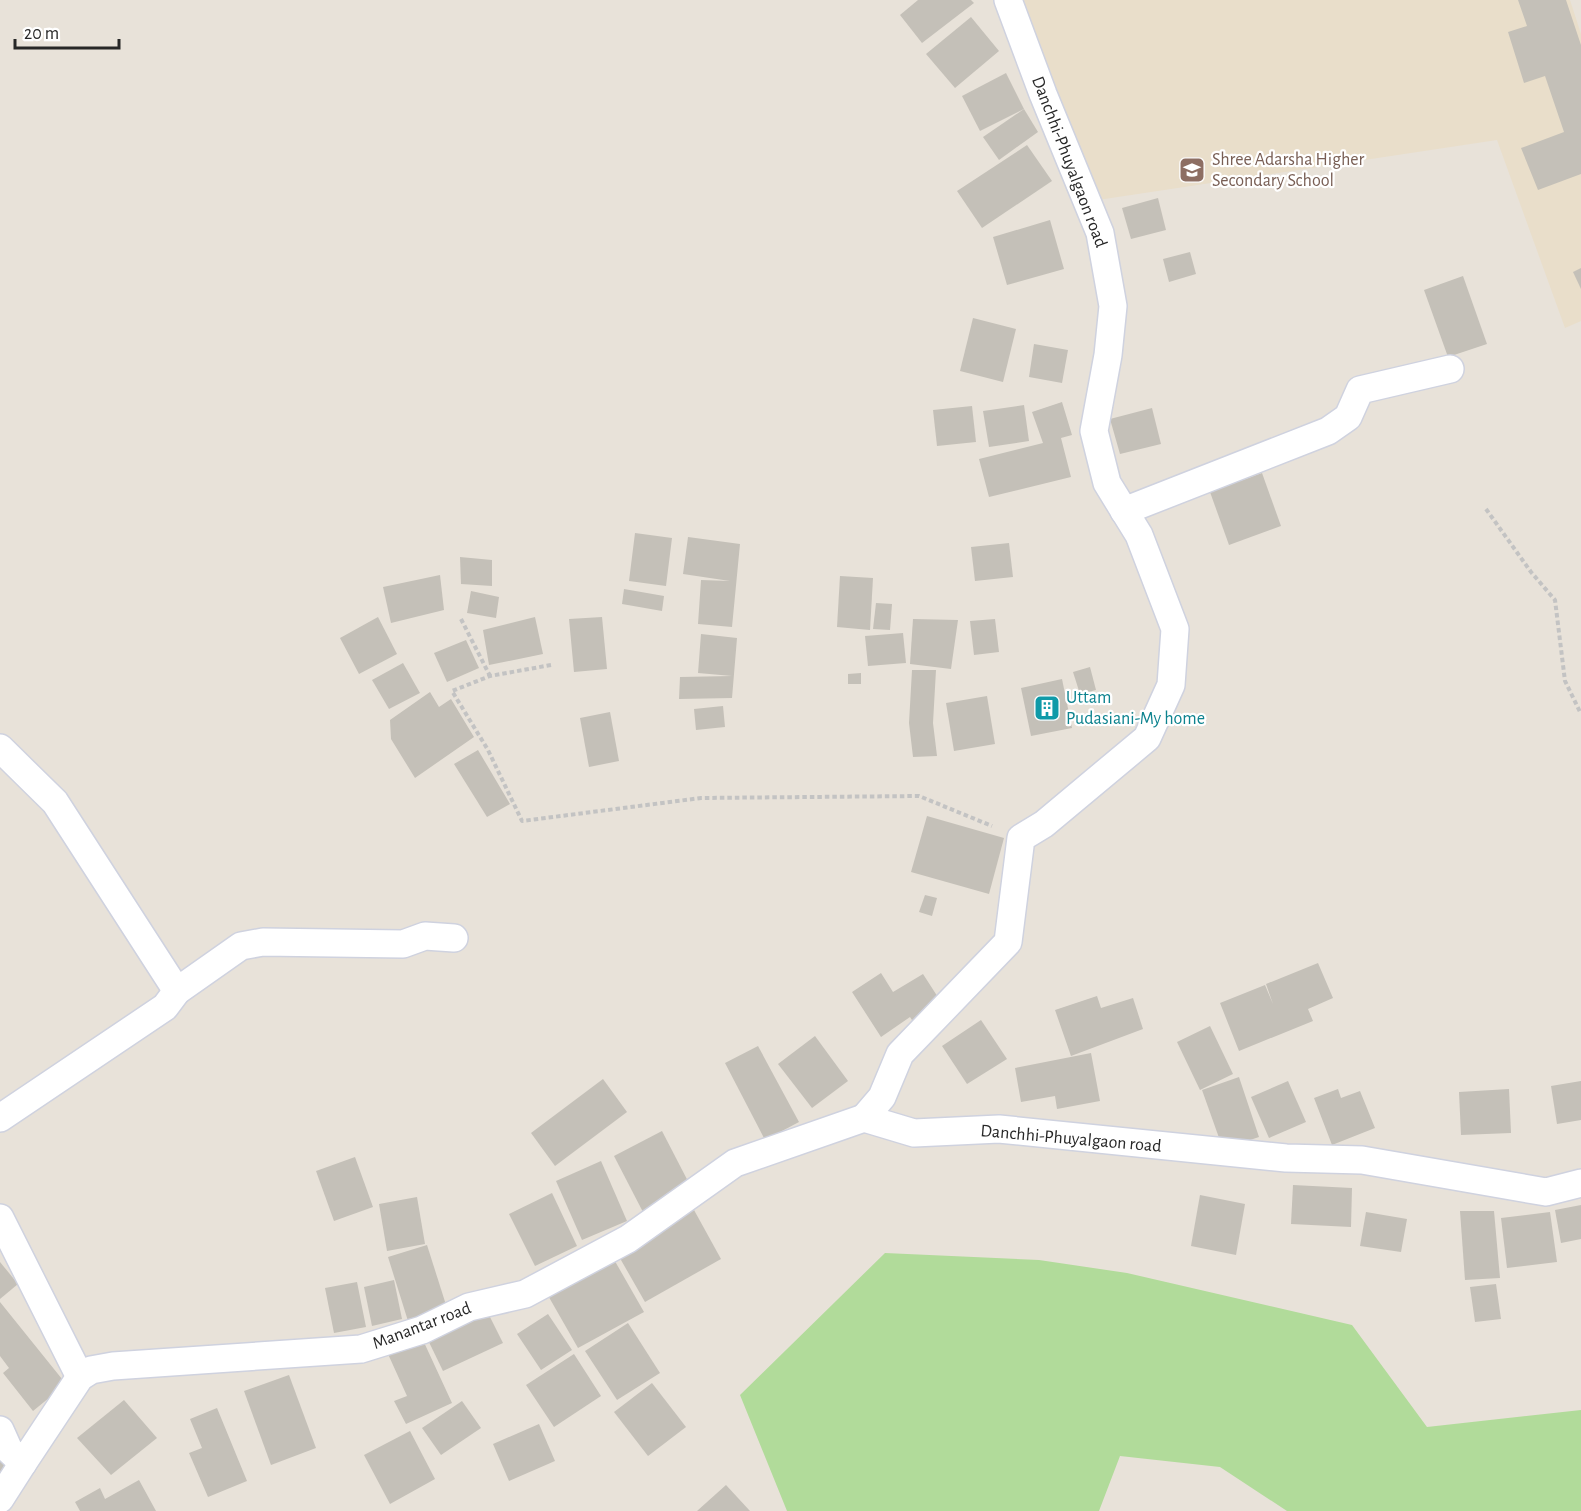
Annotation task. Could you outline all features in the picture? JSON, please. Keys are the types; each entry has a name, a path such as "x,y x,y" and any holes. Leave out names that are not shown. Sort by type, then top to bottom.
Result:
{"street":[{"name":"Danchhi-Phuyalgaon road","path":"1008,0 1043,94 1100,233 1113,306 1108,355 1094,431 1107,483 1139,535 1175,629 1171,685 1147,738 1044,825 1021,838"},
{"path":"1124,511 1328,431 1348,417 1360,390 1450,369"},
{"path":"0,748 55,802 177,991"},
{"path":"864,1118 882,1097 900,1054 1008,942 1021,838"},
{"path":"0,1118 165,1007 177,991 241,946 252,944 404,944 425,936 454,938"},
{"name":"Danchhi-Phuyalgaon road","path":"864,1118 914,1133 999,1129 1286,1158 1362,1160 1546,1192 1581,1183"},
{"name":"Manantar road","path":"80,1377 91,1370 113,1366 361,1349 422,1330 470,1307 525,1294 618,1245 735,1164 864,1118"},
{"path":"0,1218 80,1377 0,1499"},
{"path":"0,1430 9,1450 23,1463"}],"path":[{"path":"1486,509 1531,572 1555,600 1565,681 1581,714"},
{"path":"461,619 490,676"},
{"path":"551,665 490,676 452,691 488,750 522,821 701,798 919,796 1021,838"}],"shaded area":[{"name":"Shree Adarsha Higher Secondary School","path":"1023,0 1570,0 1581,34 1581,321 1565,328 1497,140 1098,200"}],"green space":[{"path":"885,1253 1039,1260 1127,1273 1352,1325 1427,1427 1581,1410 1581,1511 1287,1511 1220,1467 1120,1456 1099,1511 787,1511 740,1395"}],"building":[{"path":"918,0 971,0 974,3 922,43 900,15"},
{"path":"1518,0 1566,0 1581,45 1581,174 1538,190 1521,148 1564,132 1545,76 1524,83 1508,32 1527,26"},
{"path":"971,17 999,51 955,88 926,54"},
{"path":"1006,73 1024,109 980,131 962,96"},
{"path":"1024,109 1038,132 999,160 983,137"},
{"path":"1027,145 1052,181 982,228 957,191"},
{"path":"1158,198 1166,230 1131,239 1122,208"},
{"path":"1050,220 1064,269 1007,285 993,237"},
{"path":"1190,252 1196,274 1169,282 1163,259"},
{"path":"1581,268 1581,289 1573,272"},
{"path":"1463,276 1487,344 1448,357 1424,290"},
{"path":"973,318 1016,329 1003,382 960,371"},
{"path":"1034,344 1068,350 1062,383 1029,377"},
{"path":"1062,402 1072,435 1061,438 1071,477 989,497 979,459 1043,443 1032,412"},
{"path":"1024,405 1029,441 989,447 983,411"},
{"path":"972,406 976,442 937,446 933,410"},
{"path":"1152,408 1161,444 1120,454 1110,419"},
{"path":"1262,473 1281,526 1229,545 1210,492"},
{"path":"635,533 672,538 666,586 629,581"},
{"path":"688,537 740,544 732,627 698,624 701,580 730,581 683,574"},
{"path":"1009,543 1013,577 975,581 971,547"},
{"path":"460,557 492,560 492,586 461,584"},
{"path":"440,575 444,610 391,623 383,587"},
{"path":"840,576 873,578 870,630 837,627"},
{"path":"624,589 664,596 662,611 622,604"},
{"path":"471,591 499,597 496,618 467,613"},
{"path":"876,603 892,604 890,630 873,629"},
{"path":"378,617 397,654 359,674 340,638"},
{"path":"535,617 543,654 489,665 483,630"},
{"path":"602,617 607,669 574,672 569,619"},
{"path":"913,619 958,620 951,669 910,664"},
{"path":"995,619 999,652 974,655 970,621"},
{"path":"903,633 906,663 868,666 865,636"},
{"path":"701,634 737,638 732,698 679,699 680,677 732,676 698,673"},
{"path":"466,640 479,668 447,682 434,653"},
{"path":"403,663 420,693 389,709 372,680"},
{"path":"1090,667 1096,690 1080,694 1073,672"},
{"path":"912,670 936,670 933,723 937,756 913,757 909,723"},
{"path":"861,673 861,684 848,684 848,674"},
{"name":"Uttam Pudasiani-My home","path":"1062,679 1072,728 1031,736 1021,688"},
{"path":"430,692 439,707 451,699 474,737 415,778 391,739 390,720"},
{"path":"987,696 995,744 954,751 946,703"},
{"path":"723,706 725,727 696,730 694,709"},
{"path":"610,712 619,761 589,767 580,718"},
{"path":"478,750 510,804 487,817 454,764"},
{"path":"927,816 1004,838 989,894 911,872"},
{"path":"925,895 937,898 932,916 919,912"},
{"path":"1318,963 1333,998 1308,1009 1313,1021 1239,1051 1220,1003 1265,985 1273,1004 1266,984"},
{"path":"881,973 893,992 923,974 943,1005 914,1023 910,1017 881,1037 852,992"},
{"path":"1097,996 1101,1008 1133,998 1143,1029 1071,1056 1055,1010"},
{"path":"981,1020 1007,1059 967,1084 942,1046"},
{"path":"1210,1026 1233,1074 1200,1090 1177,1042"},
{"path":"815,1036 848,1081 812,1108 778,1064"},
{"path":"758,1046 799,1122 765,1140 725,1063"},
{"path":"1091,1053 1100,1101 1057,1109 1055,1096 1021,1102 1015,1068"},
{"path":"1239,1077 1259,1137 1223,1149 1202,1090"},
{"path":"603,1079 627,1112 555,1166 531,1133"},
{"path":"1288,1081 1306,1122 1269,1138 1251,1097"},
{"path":"1581,1081 1581,1120 1557,1124 1551,1086"},
{"path":"1338,1089 1341,1098 1360,1091 1375,1128 1332,1145 1314,1098"},
{"path":"1509,1089 1511,1133 1461,1135 1459,1092"},
{"path":"662,1131 692,1189 644,1214 614,1156"},
{"path":"355,1157 373,1207 334,1221 316,1171"},
{"path":"601,1161 627,1221 582,1240 556,1181"},
{"path":"1293,1185 1352,1188 1351,1227 1291,1224"},
{"path":"552,1193 577,1246 535,1266 509,1214"},
{"path":"1200,1195 1245,1204 1236,1255 1191,1246"},
{"path":"417,1197 425,1244 387,1251 379,1204"},
{"path":"1581,1205 1581,1239 1561,1243 1555,1210"},
{"path":"694,1210 721,1259 645,1302 617,1253"},
{"path":"1460,1211 1494,1211 1500,1278 1465,1280"},
{"path":"1366,1212 1407,1219 1401,1252 1360,1246"},
{"path":"1550,1212 1557,1262 1507,1268 1501,1218"},
{"path":"427,1245 447,1308 408,1321 388,1257"},
{"path":"612,1256 644,1312 578,1348 546,1292"},
{"path":"0,1262 18,1284 0,1299"},
{"path":"394,1280 402,1319 372,1326 364,1287"},
{"path":"357,1282 366,1327 334,1333 325,1288"},
{"path":"1496,1284 1501,1319 1475,1322 1470,1287"},
{"path":"0,1302 66,1384 33,1411 3,1373 9,1368 0,1356"},
{"path":"486,1309 503,1343 443,1371 427,1338"},
{"path":"548,1314 572,1350 541,1370 517,1334"},
{"path":"628,1323 660,1373 617,1400 585,1351"},
{"path":"422,1338 452,1403 406,1424 394,1401 407,1396 388,1354"},
{"path":"574,1354 601,1396 554,1427 526,1385"},
{"path":"289,1375 316,1448 271,1465 244,1391"},
{"path":"652,1383 686,1427 648,1456 614,1412"},
{"path":"124,1400 157,1438 111,1475 77,1438"},
{"path":"462,1401 481,1428 441,1455 422,1428"},
{"path":"217,1408 247,1481 208,1497 189,1453 202,1448 190,1419"},
{"path":"539,1424 555,1461 509,1481 493,1444"},
{"path":"410,1431 435,1479 390,1504 364,1455"},
{"path":"0,1447 12,1469 0,1476"},
{"path":"139,1480 156,1511 80,1511 75,1502 100,1488 105,1499"},
{"path":"726,1485 750,1511 697,1511"}],"place":[{"name":"Shree Adarsha Higher Secondary School","path":"1192,170"},
{"name":"Uttam Pudasiani-My home","path":"1047,708"}]}
